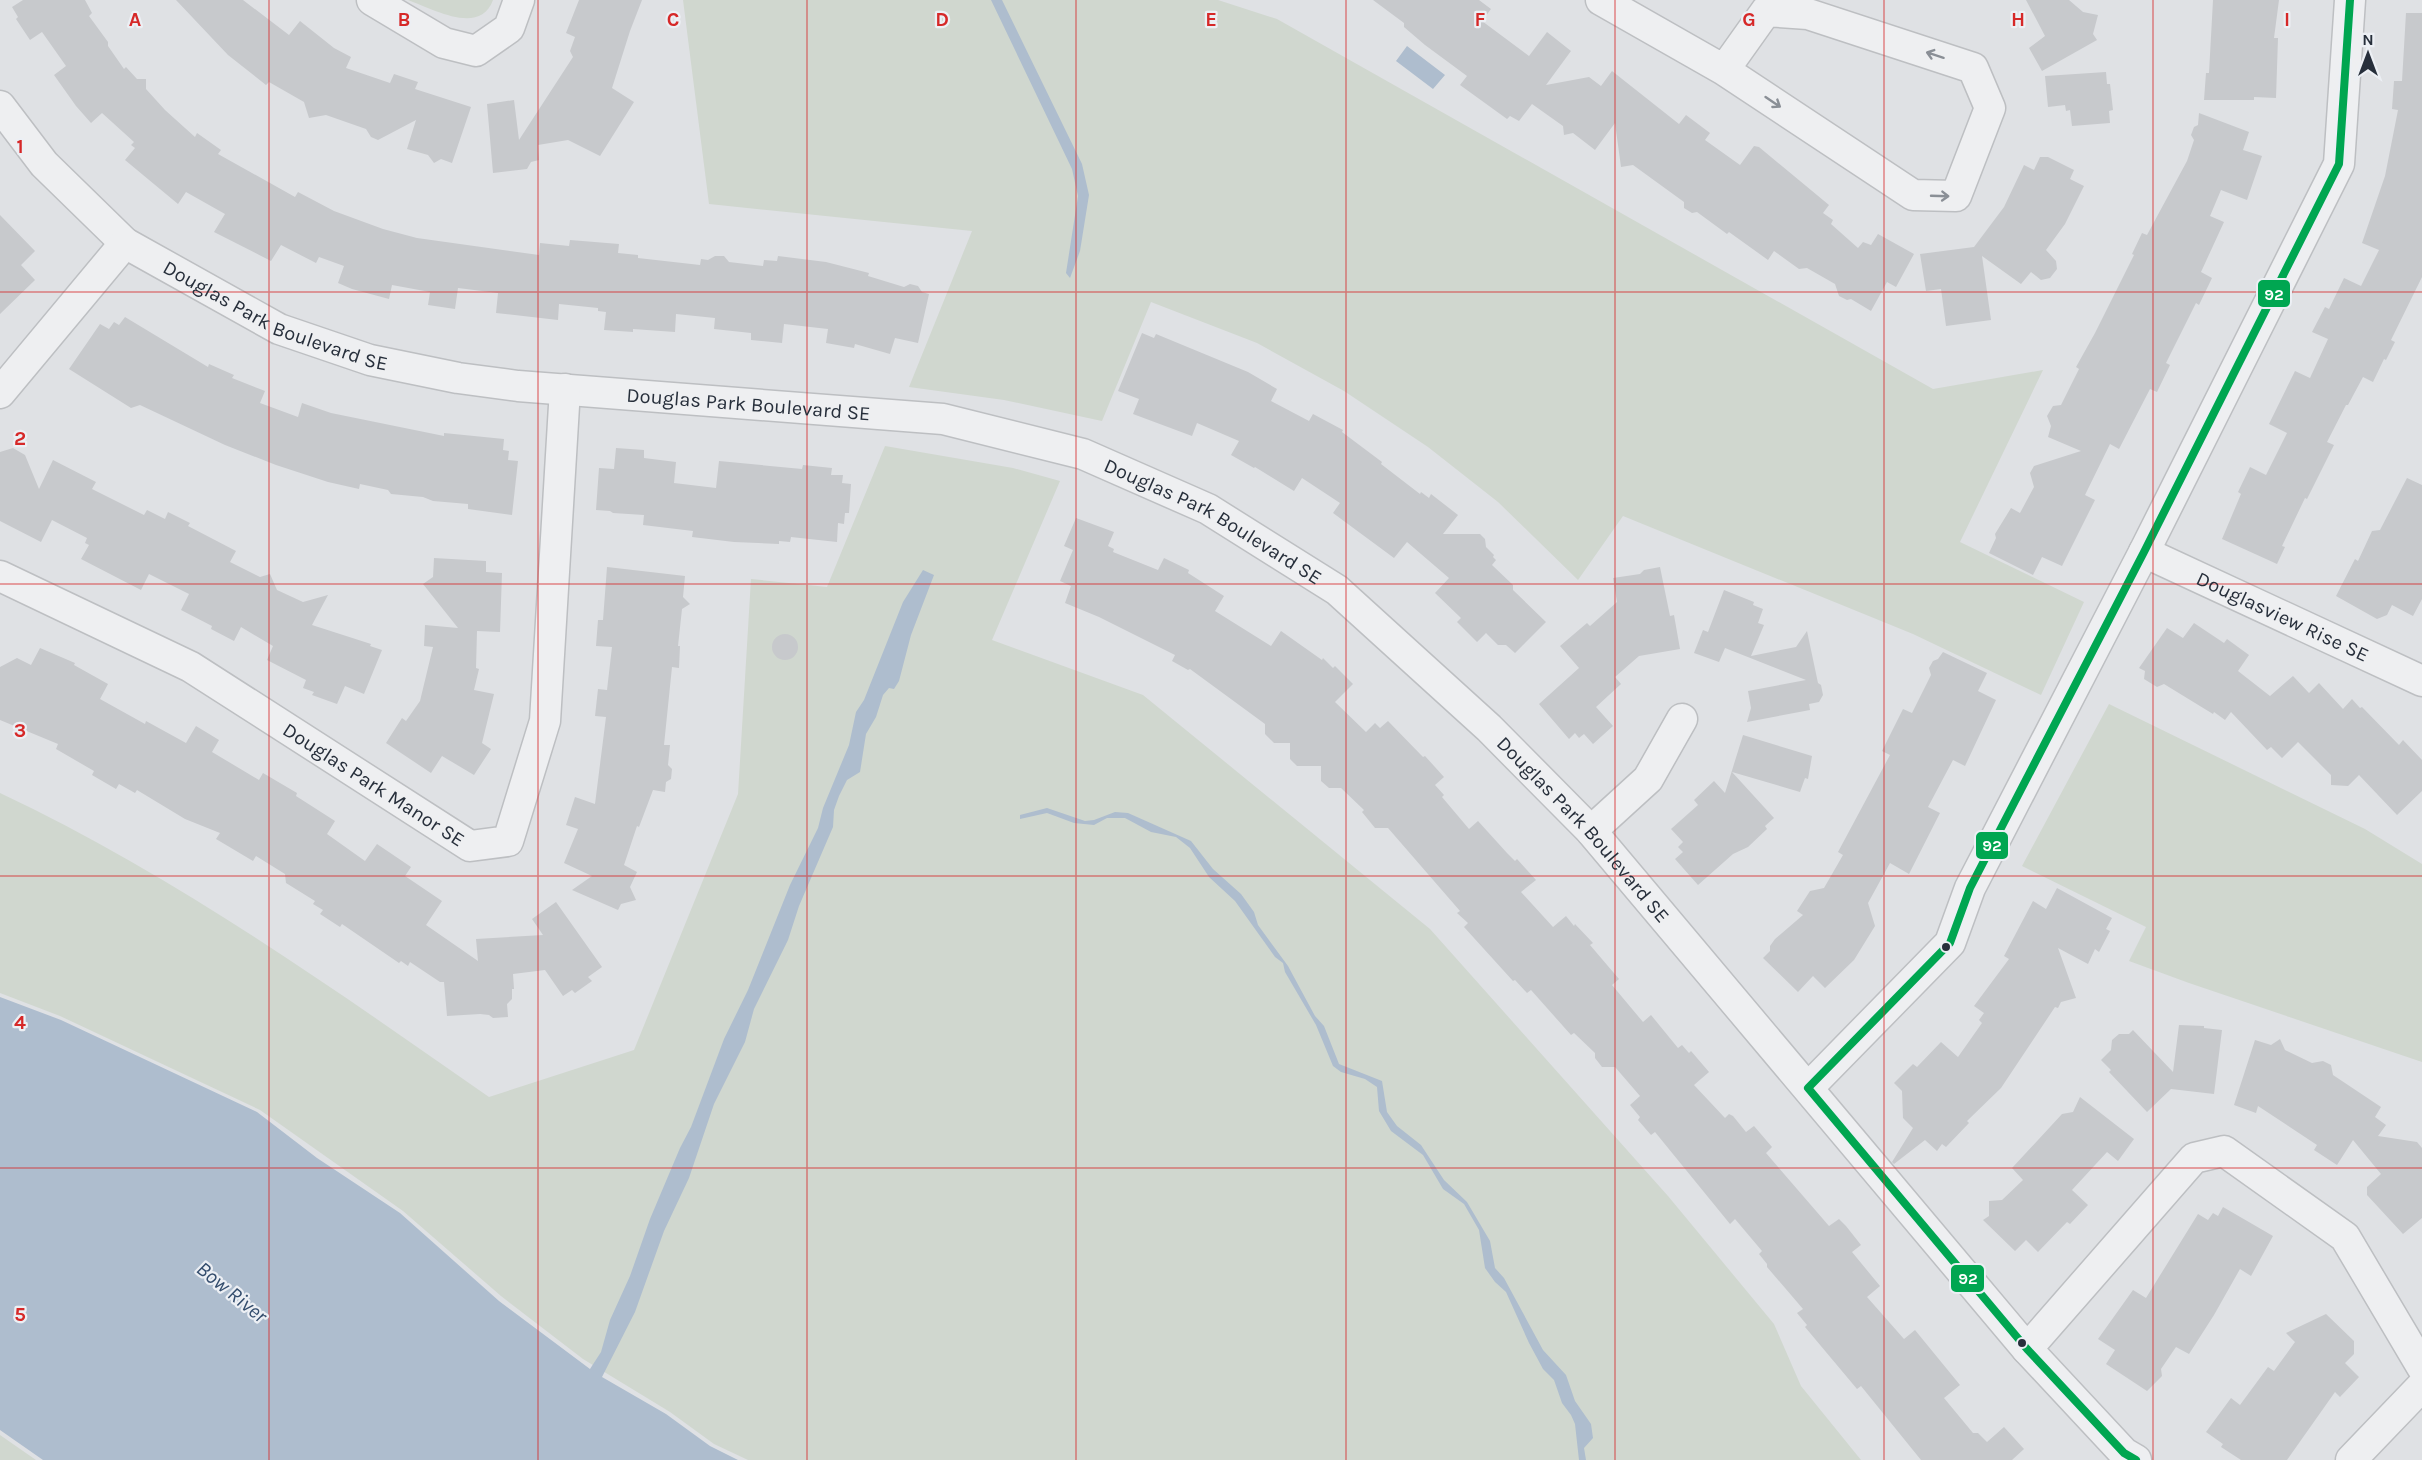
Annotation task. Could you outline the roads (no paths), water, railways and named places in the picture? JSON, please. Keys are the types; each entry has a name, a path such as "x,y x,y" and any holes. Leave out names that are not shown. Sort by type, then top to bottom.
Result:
{"street":[{"path":"372,0 444,43 476,51 509,28 519,0"},
{"path":"1601,0 1724,70 1913,195 1956,196 1990,108 1973,68 1808,14 1766,11 1724,70"},
{"path":"1808,1088 1950,943 1971,888 2144,552 2339,164 2350,0"},
{"name":"Douglas Park Boulevard SE","path":"0,106 44,164 125,243 279,329 370,360 458,378 565,389 943,419 1083,454 1208,509 1337,590 1489,728 1591,831 2027,1349 2124,1453 2136,1460"},
{"path":"0,393 125,243"},
{"name":"Douglas Park Manor SE","path":"0,576 191,667 470,846 508,841 545,721 565,389"},
{"name":"Douglasview Rise SE","path":"2144,552 2422,681"},
{"path":"1591,831 1648,779 1682,719"},
{"path":"2027,1349 2194,1158 2224,1151 2345,1237 2422,1366"},
{"path":"2351,1460 2422,1386"}],"water":[{"path":"991,0 1002,0 1082,164 1089,195 1080,251 1070,278 1066,273 1078,196 1072,169"},
{"path":"1407,46 1445,75 1433,89 1396,61"},
{"name":"Bow River","path":"923,570 934,575 911,635 899,681 894,689 889,688 883,695 876,717 866,734 860,772 847,780 839,796 834,810 833,827 799,906 788,940 754,1009 745,1042 714,1104 689,1178 664,1231 635,1312 602,1377 666,1414 710,1446 738,1460 43,1460 0,1430 0,997 61,1020 257,1112 317,1158 400,1213 499,1301 590,1369 601,1352 610,1320 630,1276 650,1219 691,1127 724,1039 748,990 790,885 818,828 823,808 849,745 856,712 864,700 903,602"},
{"path":"1047,808 1085,821 1115,812 1128,813 1191,841 1213,869 1241,894 1254,912 1258,925 1288,966 1315,1016 1324,1026 1339,1064 1382,1081 1387,1112 1397,1126 1421,1145 1444,1180 1467,1202 1490,1241 1495,1268 1504,1278 1543,1350 1566,1375 1575,1401 1591,1424 1593,1438 1584,1448 1586,1460 1579,1460 1575,1424 1562,1403 1554,1380 1543,1369 1506,1292 1485,1268 1479,1230 1464,1204 1443,1189 1423,1155 1391,1131 1379,1111 1377,1087 1365,1079 1341,1072 1333,1066 1316,1025 1285,972 1283,963 1275,957 1235,901 1209,877 1190,848 1176,837 1151,832 1125,818 1107,818 1094,825 1074,823 1047,813 1020,819 1020,815"}]}
